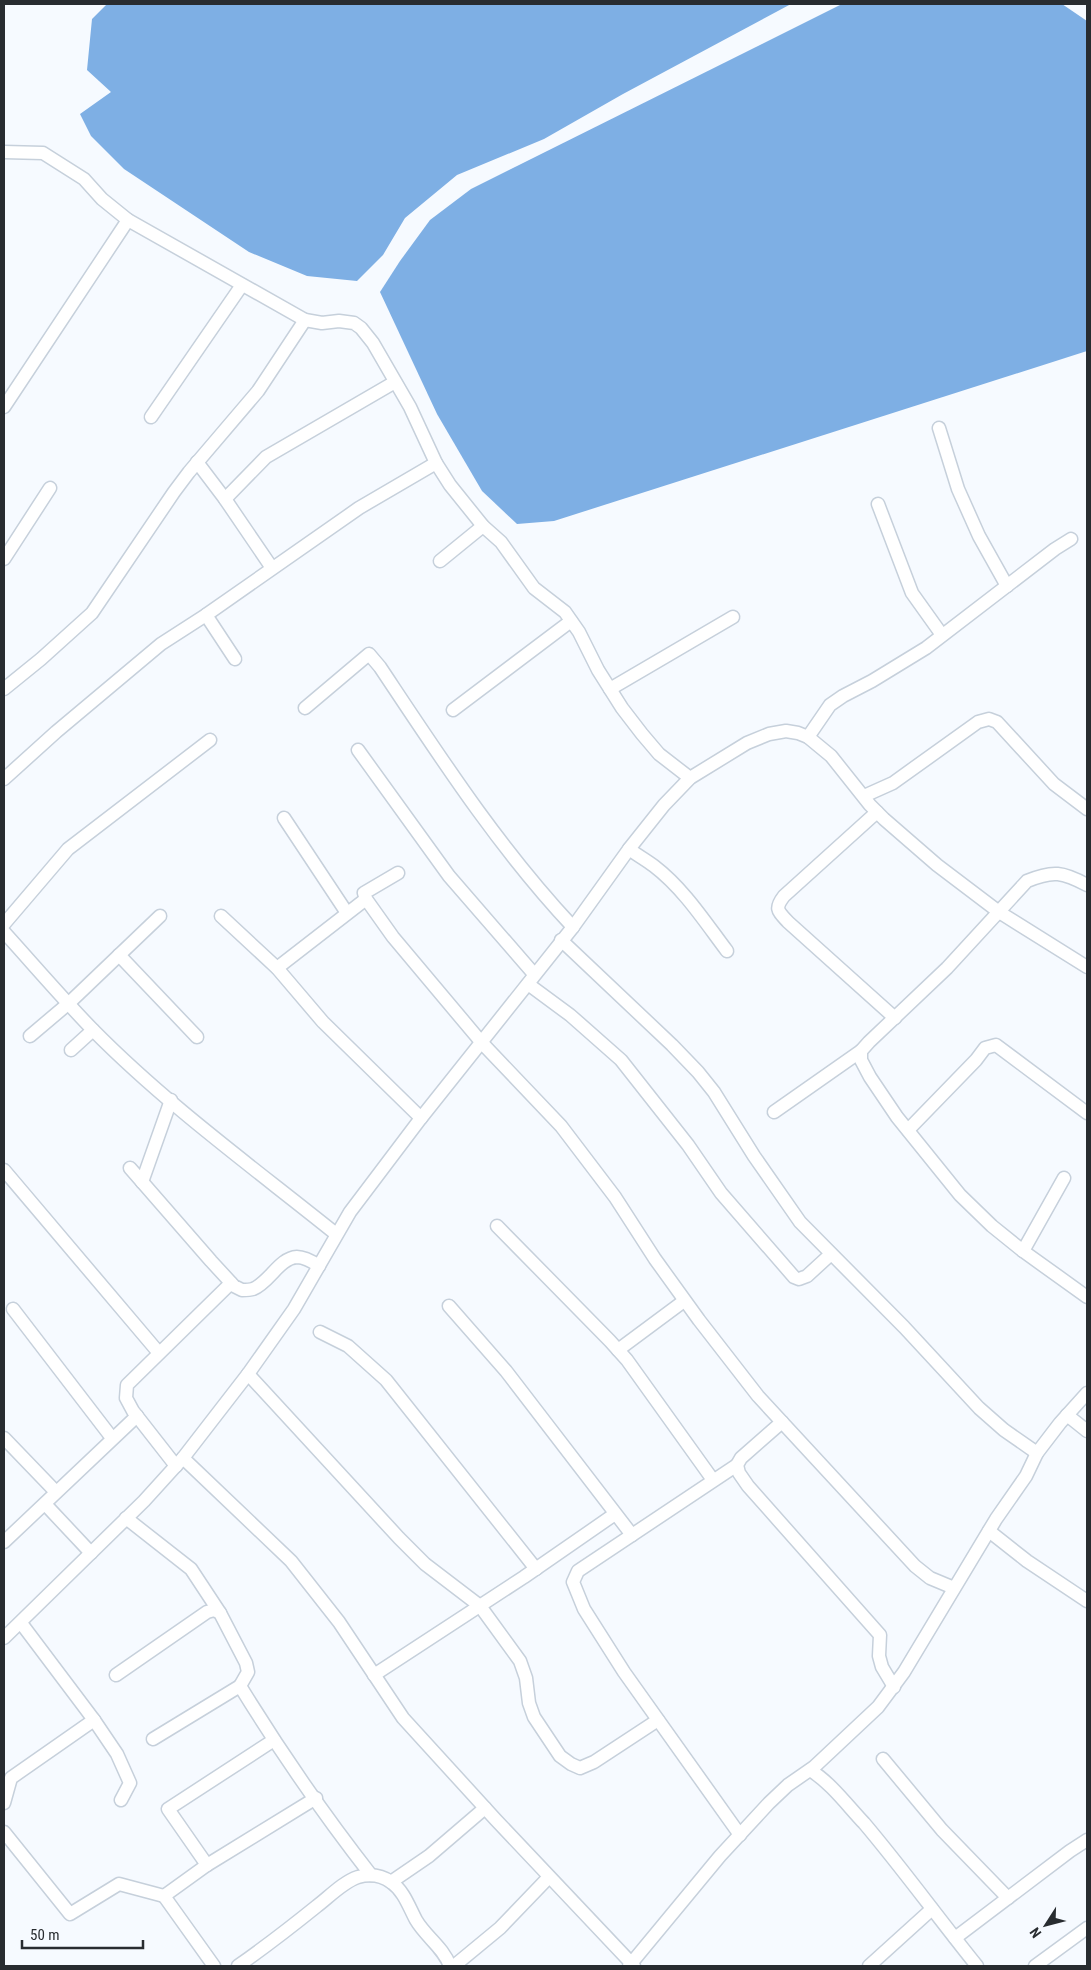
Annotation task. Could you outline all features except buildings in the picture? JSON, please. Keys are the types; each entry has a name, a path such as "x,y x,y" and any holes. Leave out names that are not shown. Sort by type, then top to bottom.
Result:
{"street":[{"path":"4,152 43,153 84,179 102,199 128,220 305,320 322,323 354,323 362,328 373,343 410,407 436,463 450,484 483,526 501,542 534,588 565,612 610,689 627,714 654,747 690,778"},
{"path":"4,407 128,220"},
{"path":"151,417 242,285"},
{"path":"4,689 92,613 174,492 258,391 305,320"},
{"path":"225,499 266,457 395,382"},
{"path":"939,428 958,489 979,536 1007,586"},
{"path":"198,462 272,568"},
{"path":"4,779 161,644 206,616 359,508 436,463"},
{"path":"4,558 50,488"},
{"path":"878,504 912,593 942,635"},
{"path":"440,561 483,526"},
{"path":"808,737 830,705 908,660 983,606 1055,549 1070,540"},
{"path":"206,616 235,659"},
{"path":"610,689 733,617"},
{"path":"453,710 571,621"},
{"path":"305,708 369,654 380,667 496,838 573,927"},
{"path":"864,796 892,783 961,733 978,722 989,719 997,722 1054,784 1087,809"},
{"path":"4,1638 180,1462 248,1374 294,1310 350,1212 420,1118 573,927 629,849 664,805 690,778 747,743 769,734 786,732 798,733 808,737 831,756 877,812 937,866 999,912 1087,967"},
{"path":"4,924 68,849 210,740"},
{"path":"358,750 450,876 531,979 621,1060 688,1145 720,1193 794,1277 799,1279 807,1276 831,1254"},
{"path":"877,812 784,896 778,904 778,912 895,1018"},
{"path":"284,818 347,913"},
{"path":"629,849 655,867 685,896 727,951"},
{"path":"774,1112 861,1051 947,968 1027,881 1044,874 1058,872 1087,885"},
{"path":"398,873 364,893 366,899 400,945 482,1042 561,1126 615,1197 684,1301 758,1396 915,1566 930,1578 954,1588"},
{"path":"277,968 366,899"},
{"path":"30,1036 69,1003 160,916"},
{"path":"222,916 277,968 323,1022 420,1118"},
{"path":"4,932 93,1030 171,1100 336,1234"},
{"path":"561,940 660,1033 698,1072 714,1092 754,1156 800,1222 904,1327 979,1408 1004,1430 1037,1453"},
{"path":"118,955 197,1037"},
{"path":"71,1050 93,1030"},
{"path":"908,1130 985,1048 996,1044 1087,1113"},
{"path":"861,1051 861,1060 870,1077 908,1130 960,1194 992,1226 1087,1297"},
{"path":"142,1182 171,1100"},
{"path":"130,1168 231,1282 242,1290 253,1289 264,1282 287,1261 296,1257 304,1258 319,1266"},
{"path":"4,1170 159,1353"},
{"path":"1023,1251 1064,1178"},
{"path":"498,1226 618,1350 713,1480"},
{"path":"231,1282 127,1385 126,1398 137,1416 180,1462 291,1561 339,1622 404,1718 485,1808 632,1965 720,1856 788,1785 810,1770 878,1707 894,1687 989,1531 1026,1476 1037,1453 1087,1393"},
{"path":"618,1350 684,1301"},
{"path":"449,1306 506,1371 632,1535"},
{"path":"13,1309 112,1438"},
{"path":"320,1332 348,1346 386,1380 536,1569"},
{"path":"248,1374 399,1538 425,1564 480,1606 520,1661 526,1678 529,1703 534,1717 560,1756 580,1768 594,1762 658,1720"},
{"path":"1067,1415 1085,1429"},
{"path":"4,1542 137,1416"},
{"path":"740,1835 658,1720 584,1609 573,1582 578,1571 737,1465 741,1458 782,1422"},
{"path":"4,1438 56,1492"},
{"path":"737,1465 739,1473 748,1486 880,1634 879,1656 882,1667 894,1687"},
{"path":"45,1504 91,1553"},
{"path":"374,1675 536,1569 615,1514"},
{"path":"126,1518 191,1569 220,1613 246,1663 248,1672 240,1686 152,1739"},
{"path":"989,1531 1027,1560 1087,1601"},
{"path":"116,1675 207,1612 214,1610 220,1613"},
{"path":"21,1623 94,1720 117,1754 130,1783 121,1800"},
{"path":"240,1686 274,1740 340,1835 371,1875"},
{"path":"4,1802 11,1778 94,1720"},
{"path":"207,1865 168,1809 274,1740"},
{"path":"883,1758 942,1830 1008,1898"},
{"path":"810,1770 819,1776 843,1800 895,1859 977,1966"},
{"path":"164,1896 207,1865 316,1798"},
{"path":"391,1882 428,1856 485,1808"},
{"path":"4,1832 70,1914 119,1884 164,1896 214,1966"},
{"path":"955,1938 1087,1840"},
{"path":"238,1966 342,1887 356,1878 371,1875 391,1882 408,1903 420,1926 439,1946 450,1966"},
{"path":"454,1966 500,1928 549,1877"},
{"path":"869,1966 932,1909"},
{"path":"1035,1966 1087,1928"}],"water":[{"path":"107,4 791,4 623,94 544,139 457,175 405,218 383,255 357,281 307,276 249,252 124,169 91,136 80,114 111,92 87,70 92,19"},
{"path":"842,4 1062,4 1087,21 1087,351 554,521 517,524 482,491 437,414 380,292 430,220 471,189"}]}
